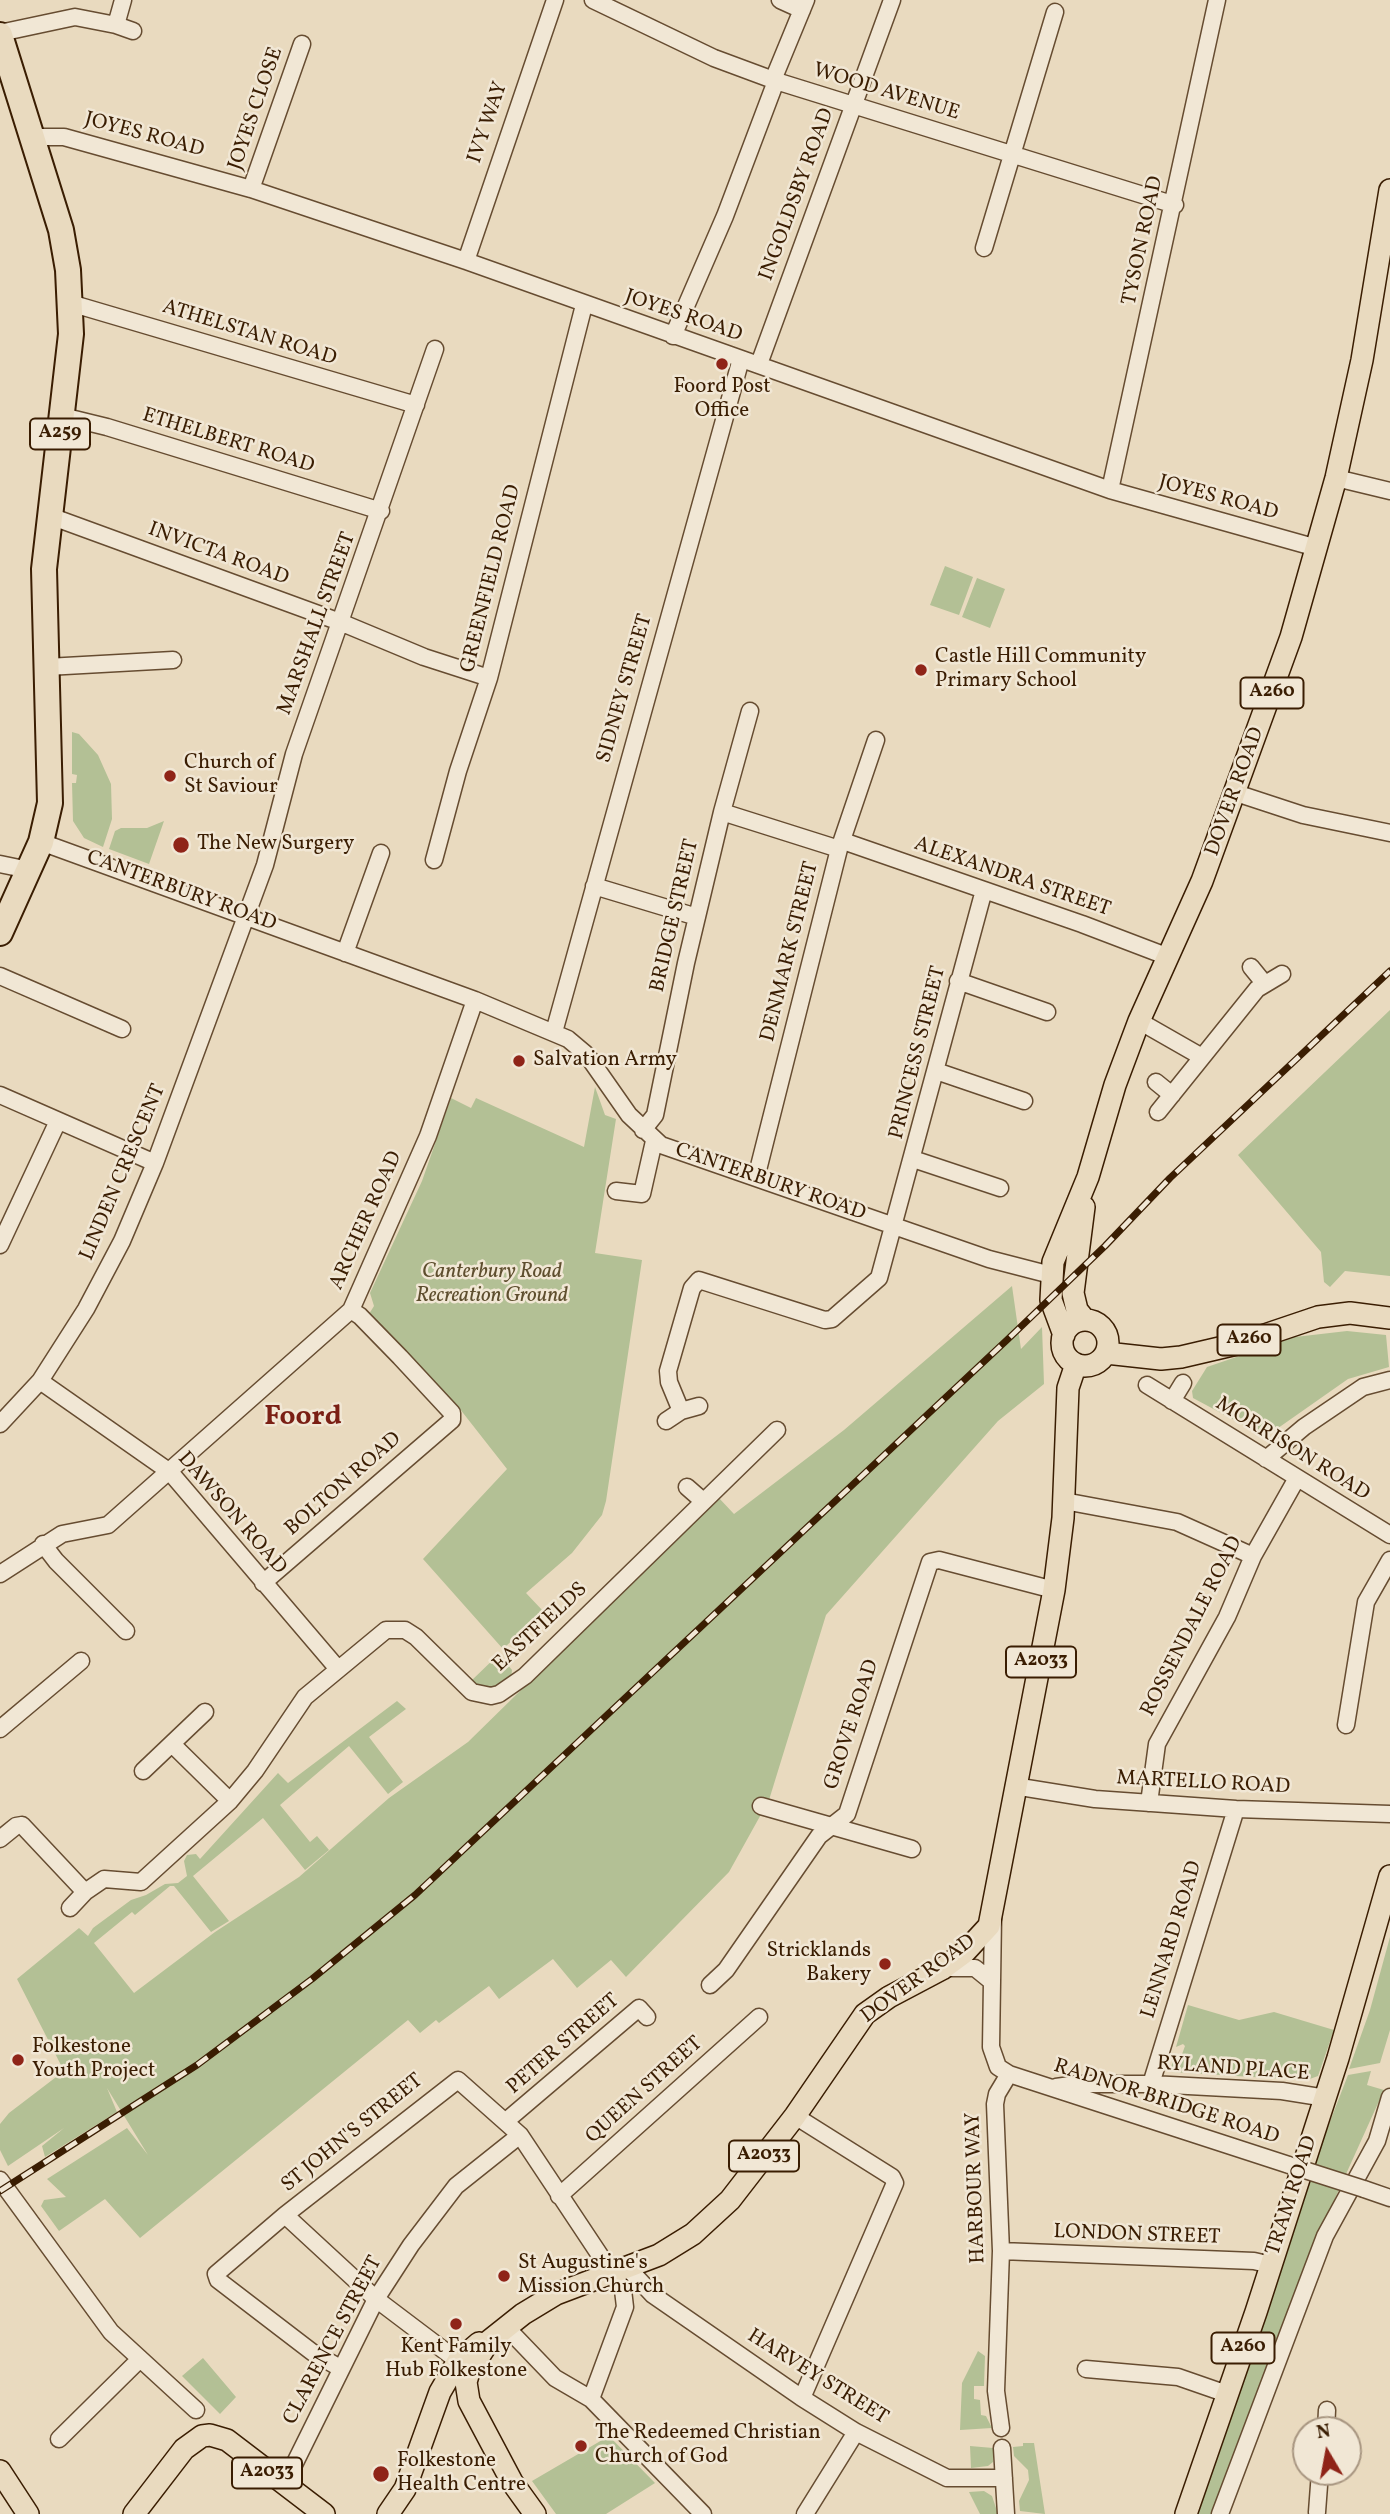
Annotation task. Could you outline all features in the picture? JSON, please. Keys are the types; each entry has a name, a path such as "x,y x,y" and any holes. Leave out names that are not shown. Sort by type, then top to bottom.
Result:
{"highway":[{"name":"A259","path":"0,34 61,230 71,334 44,569 52,783 41,842 0,933"}],"main road":[{"name":"DOVER ROAD","path":"1064,1335 1055,1315 1051,1275 1060,1242 1088,1177 1115,1085 1139,1021 1202,881 1237,793 1291,637 1336,478 1362,360 1390,190"},
{"name":"DOVER ROAD","path":"1085,1320 1077,1310 1073,1293 1088,1177"},
{"name":"A260","path":"1106,1353 1161,1359 1181,1357 1241,1343 1318,1317 1350,1313 1390,1318"},
{"path":"1085,1320 1093,1321 1105,1331 1108,1338 1106,1353 1096,1363 1076,1364 1066,1355 1064,1335 1073,1325 1085,1320"},
{"name":"DOVER ROAD","path":"489,2341 556,2294 677,2245 711,2219 730,2200 795,2116 865,2014 889,1997 942,1969 977,1941 993,1917 1014,1787 1055,1590 1064,1501 1067,1396 1070,1376 1076,1364"},
{"name":"TRAM ROAD","path":"1186,2514 1326,2098 1390,1875"},
{"name":"A2033","path":"388,2514 405,2489 440,2392 458,2361 471,2347 489,2341"},
{"name":"A2033","path":"489,2341 469,2372 466,2382 469,2402 512,2482 535,2514"},
{"name":"A2033","path":"134,2514 184,2448 202,2436 210,2435 227,2440 324,2514"},
{"path":"0,2471 28,2514"}],"street":[{"path":"116,25 123,0"},
{"name":"IVY WAY","path":"466,261 555,0"},
{"name":"WOOD AVENUE","path":"593,0 714,58 774,81 1175,205"},
{"path":"673,336 724,216 804,5 780,0"},
{"name":"INGOLDSBY ROAD","path":"759,365 892,0"},
{"name":"TYSON ROAD","path":"1110,490 1175,205 1217,0"},
{"path":"984,248 1055,12"},
{"path":"0,34 75,17 133,31"},
{"name":"JOYES CLOSE","path":"251,189 302,44"},
{"name":"JOYES ROAD","path":"33,137 64,136 251,189 466,261 1110,490 1317,548"},
{"name":"ATHELSTAN ROAD","path":"70,303 416,405"},
{"name":"GREENFIELD ROAD","path":"434,860 458,771 489,678 584,305"},
{"name":"MARSHALL STREET","path":"246,916 265,864 294,754 381,511 435,349"},
{"name":"SIDNEY STREET","path":"554,1032 741,359"},
{"name":"ETHELBERT ROAD","path":"62,416 381,511"},
{"path":"1336,478 1390,491"},
{"name":"INVICTA ROAD","path":"50,516 340,622 424,657 489,678"},
{"path":"47,667 173,660"},
{"name":"BRIDGE STREET","path":"616,1191 642,1194 649,1135 697,917 750,711"},
{"name":"DENMARK STREET","path":"756,1178 841,845 876,740"},
{"path":"1237,793 1303,815 1390,833"},
{"name":"ALEXANDRA STREET","path":"722,812 841,845 984,890 1166,956"},
{"name":"CANTERBURY ROAD","path":"41,842 475,1000 554,1032 578,1045 649,1135 756,1178 1027,1271 1051,1275"},
{"path":"345,953 381,853"},
{"path":"0,864 29,870"},
{"path":"594,887 697,917"},
{"name":"PRINCESS STREET","path":"681,1411 669,1382 668,1371 692,1288 699,1280 825,1320 832,1319 879,1278 984,890"},
{"name":"LINDEN CRESCENT","path":"0,1424 40,1381 86,1310 122,1241 155,1163 246,916"},
{"path":"1251,967 1264,983"},
{"path":"1158,1112 1264,983 1282,974"},
{"path":"0,976 122,1029"},
{"path":"958,981 1047,1012"},
{"name":"ARCHER ROAD","path":"0,1574 62,1534 108,1525 351,1310 428,1136 475,1000"},
{"path":"1139,1021 1202,1057"},
{"path":"936,1071 1024,1101"},
{"path":"1156,1082 1172,1095"},
{"path":"0,1095 155,1163"},
{"path":"0,1245 58,1121"},
{"path":"913,1159 1000,1188"},
{"name":"BOLTON ROAD","path":"263,1583 452,1420 452,1413 360,1316 351,1310"},
{"path":"1266,1459 1304,1427 1363,1387 1390,1380"},
{"name":"DAWSON ROAD","path":"40,1381 170,1472 338,1670"},
{"path":"1172,1401 1183,1383"},
{"name":"MORRISON ROAD","path":"1147,1385 1390,1535"},
{"path":"666,1421 681,1411 699,1406"},
{"name":"EASTFIELDS","path":"85,1892 104,1879 130,1883 148,1878 230,1801 255,1771 298,1705 386,1630 398,1629 416,1637 472,1692 491,1696 499,1694 525,1676 777,1430"},
{"name":"ROSSENDALE ROAD","path":"1149,1803 1157,1744 1227,1617 1253,1556 1297,1478"},
{"path":"687,1487 703,1501"},
{"path":"1064,1501 1177,1522 1253,1556"},
{"path":"43,1544 56,1562 126,1630"},
{"name":"GROVE ROAD","path":"710,1985 726,1970 819,1836 835,1826 846,1814 930,1562 939,1560 1055,1590"},
{"path":"1346,1725 1366,1602 1390,1560"},
{"path":"1,1727 81,1661"},
{"path":"142,1771 205,1712"},
{"path":"172,1744 230,1801"},
{"name":"MARTELLO ROAD","path":"1014,1787 1095,1799 1149,1803 1390,1814"},
{"path":"761,1806 912,1849"},
{"name":"LENNARD ROAD","path":"1151,2084 1236,1809"},
{"path":"0,1839 16,1826 22,1825 85,1892 70,1908"},
{"path":"993,1917 992,2056 998,2067 1009,2074"},
{"path":"942,1969 975,1968 991,1981"},
{"name":"PETER STREET","path":"506,2121 639,2008 647,2017"},
{"name":"QUEEN STREET","path":"559,2196 759,2017"},
{"name":"RADNOR BRIDGE ROAD","path":"1009,2074 1390,2198"},
{"name":"HARBOUR WAY","path":"1001,2428 996,2380 1001,2251 995,2104 997,2094 1009,2074"},
{"name":"ST JOHN'S STREET","path":"340,2368 312,2352 218,2280 216,2274 285,2215 453,2081 458,2080 478,2094 520,2135 559,2196 619,2269"},
{"name":"RYLAND PLACE","path":"1054,2088 1078,2084 1151,2084 1282,2091 1326,2098"},
{"path":"1122,2111 1129,2084"},
{"path":"1220,2514 1325,2236 1377,2141 1390,2097"},
{"path":"795,2116 892,2177 895,2183 802,2398"},
{"name":"CLARENCE STREET","path":"284,2486 376,2299 438,2206 483,2162 520,2135"},
{"path":"0,2180 14,2202 48,2243 87,2302 139,2360 196,2410"},
{"path":"285,2215 376,2299 458,2361"},
{"name":"LONDON STREET","path":"1001,2251 1254,2261 1271,2265"},
{"path":"591,2399 625,2307 619,2269"},
{"name":"HARVEY STREET","path":"619,2269 802,2398 856,2432 947,2478 1004,2478"},
{"path":"507,2328 555,2378 591,2399 703,2514"},
{"path":"59,2439 139,2360"},
{"path":"1086,2369 1178,2377 1227,2394"},
{"path":"1327,2410 1328,2416"},
{"path":"805,2514 856,2432"},
{"path":"1002,2448 1006,2514"},
{"path":"1317,2512 1319,2486"}],"green space":[{"path":"945,566 973,577 959,615 930,605"},
{"path":"977,578 1005,589 990,628 962,617"},
{"path":"72,732 79,734 98,755 111,784 112,819 103,847 84,838 73,821 72,783 76,783 77,775 72,774"},
{"path":"164,821 149,864 109,849 115,831 121,828 147,828"},
{"path":"1390,1010 1390,1276 1345,1271 1330,1287 1324,1282 1321,1252 1238,1155"},
{"name":"Canterbury Road Recreation Ground","path":"595,1087 605,1115 616,1119 595,1253 642,1260 606,1501 602,1515 572,1553 526,1593 543,1611 503,1649 423,1559 507,1469 456,1404 369,1314 374,1306 370,1293 422,1181 451,1098 471,1108 476,1098 584,1147"},
{"path":"1012,1286 1021,1349 1042,1327 1044,1384 998,1421 826,1615 769,1800 729,1872 626,1977 611,1960 577,1988 553,1959 499,1999 489,1986 439,2023 436,2020 420,2033 408,2020 140,2238 105,2199 59,2231 41,2206 44,2200 66,2197 47,2179 127,2128 148,2155 107,2088 117,2112 45,2157 42,2146 64,2128 8,2166 0,2150 0,2124 9,2113 64,2071 17,1979 79,1928 88,1936 93,1928 131,1900 165,1884 178,1883 187,1876 184,1861 187,1855 196,1854 200,1859 278,1773 288,1783 397,1701 406,1709 369,1737 403,1782 388,1794 349,1746 280,1805 310,1842 317,1836 329,1850 305,1870 263,1818 193,1876 229,1921 211,1932 174,1886 170,1886 135,1915 132,1912 94,1943 134,1993 215,1932 299,1877 389,1798 468,1742 718,1497 734,1514 844,1430"},
{"path":"1347,1331 1386,1335 1389,1367 1348,1379 1271,1433 1262,1435 1193,1398 1192,1391 1207,1367 1295,1337"},
{"path":"499,1654 512,1670 511,1679 492,1689 475,1685 471,1681"},
{"path":"1390,1937 1390,2030 1380,2063 1349,2069 1370,2010"},
{"path":"1188,2005 1239,2020 1274,2012 1334,2030 1318,2076 1307,2080 1306,2075 1302,2080 1171,2072 1173,2055 1181,2057 1185,2046 1183,2044 1176,2047"},
{"path":"1371,2071 1367,2085 1384,2090 1318,2236 1271,2355 1215,2514 1195,2514 1305,2186 1348,2075"},
{"path":"978,2351 985,2356 984,2386 974,2386 974,2399 980,2400 981,2415 986,2416 992,2428 960,2430 962,2383"},
{"path":"203,2358 236,2397 220,2414 182,2376"},
{"path":"609,2436 655,2483 606,2514 556,2514 532,2481"},
{"path":"1023,2443 1034,2443 1045,2514 1020,2511 1019,2501 1029,2480 1028,2470 1014,2456 1013,2447 1023,2446"},
{"path":"970,2446 993,2448 993,2462 988,2466 971,2468"},
{"path":"984,2491 992,2496 998,2514 980,2514 969,2492"}],"railway":[{"path":"0,2191 197,2065 312,1979 415,1895 1008,1339 1105,1246 1170,1178 1390,971"}],"place":[{"name":"Foord Post Office","path":"722,364"},
{"name":"Castle Hill Community Primary School","path":"921,670"},
{"name":"Church of St Saviour","path":"170,776"},
{"name":"The New Surgery","path":"181,845"},
{"name":"Salvation Army","path":"519,1061"},
{"name":"Stricklands Bakery","path":"885,1964"},
{"name":"Folkestone Youth Project","path":"18,2060"},
{"name":"St Augustine's Mission Church","path":"504,2276"},
{"name":"Kent Family Hub Folkestone","path":"456,2324"},
{"name":"The Redeemed Christian Church of God","path":"581,2446"},
{"name":"Folkestone Health Centre","path":"381,2474"}],"district":[{"name":"Foord","path":"303,1419"}]}
